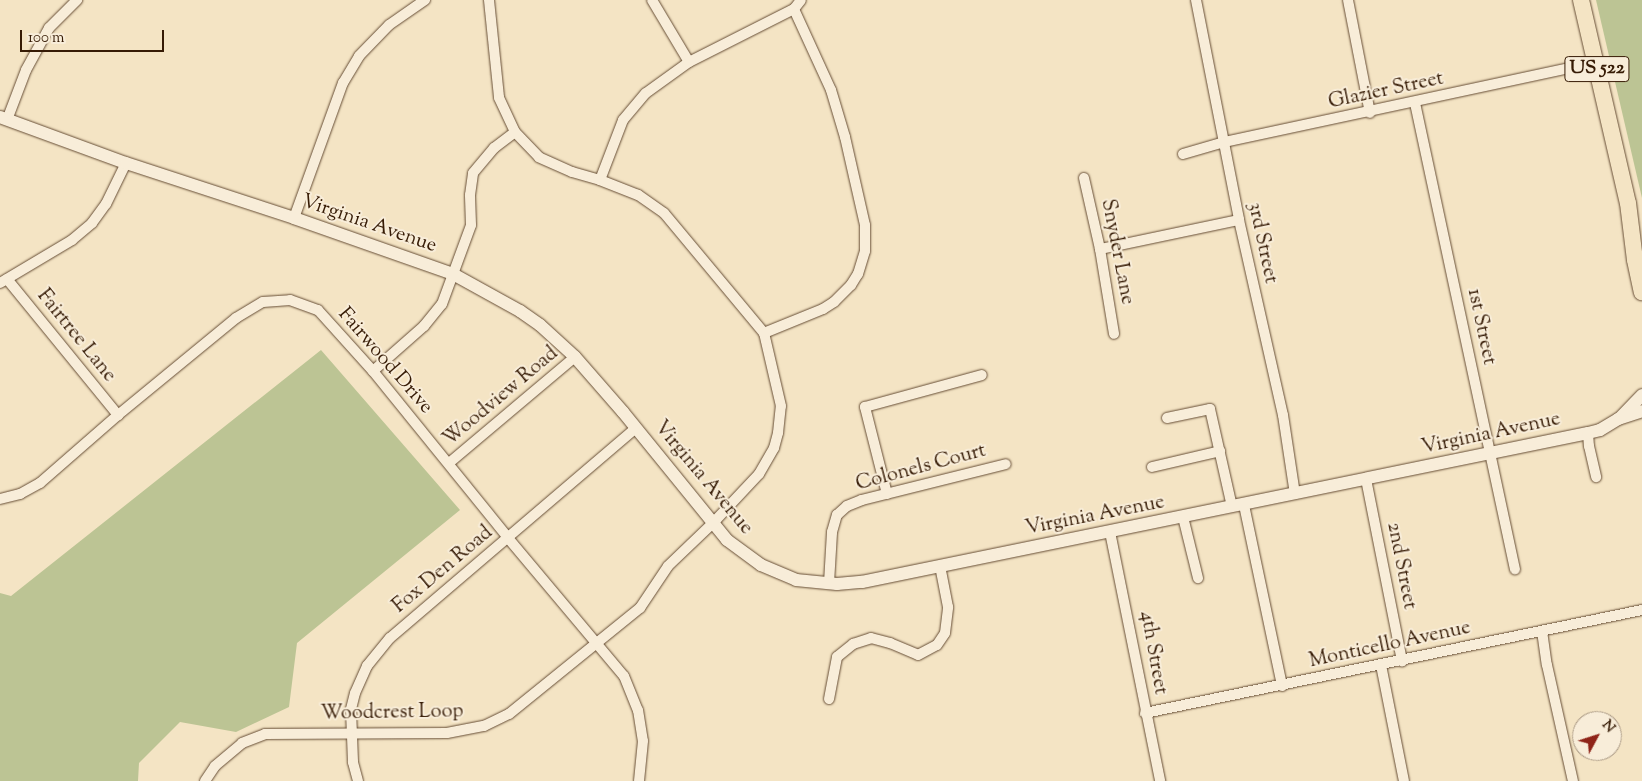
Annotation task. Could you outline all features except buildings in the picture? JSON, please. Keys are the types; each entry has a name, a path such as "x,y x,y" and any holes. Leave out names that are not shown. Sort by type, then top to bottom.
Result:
{"main road":[{"name":"US 522","path":"1581,0 1632,224 1642,256"},
{"name":"US 522","path":"1632,224 1635,260 1642,292"}],"street":[{"path":"3,119 26,70 49,28 77,0"},
{"path":"294,218 343,83 359,56 389,25 425,0"},
{"path":"490,0 499,97 515,132 539,158 572,172 600,180 638,195 664,213 764,333 823,309 834,302 851,285 858,274 865,251 865,225 845,137 831,90 794,9"},
{"path":"652,0 689,62"},
{"path":"600,180 623,120 646,93 689,62 794,9 801,0"},
{"name":"3rd Street","path":"1196,0 1239,220 1283,415 1295,494"},
{"path":"1348,0 1370,113"},
{"name":"Glazier Street","path":"1183,154 1224,142 1370,113 1596,62"},
{"name":"1st Street","path":"1415,103 1515,569"},
{"name":"Virginia Avenue","path":"3,119 452,274 520,311 540,325 575,357 636,428 727,540 761,565 796,580 829,583 862,582 1600,430 1618,419 1642,411"},
{"path":"373,371 424,326 442,304 471,225 470,195 473,172 494,148 515,132"},
{"path":"3,281 72,240 92,223 106,204 126,163"},
{"name":"Snyder Lane","path":"1084,178 1100,249 1114,334"},
{"path":"1100,249 1239,220"},
{"name":"Fairtree Lane","path":"3,281 118,415"},
{"name":"Fairwood Drive","path":"0,499 20,494 40,483 118,415 236,318 263,302 290,300 318,310 373,371 508,538 596,642"},
{"name":"Woodcrest Loop","path":"206,781 215,766 242,744 265,734 447,733 484,726 509,714 640,608 668,566 713,523 758,474 767,461 778,433 781,406 764,333"},
{"name":"Woodview Road","path":"449,463 575,357"},
{"path":"887,494 865,407 982,375"},
{"name":"Virginia Avenue","path":"1618,419 1642,395"},
{"path":"1167,418 1210,409 1220,451 1238,506 1282,686"},
{"name":"Fox Den Road","path":"358,781 353,762 351,733 355,693 367,666 390,638 636,428"},
{"path":"1588,432 1596,477"},
{"path":"1152,467 1220,451"},
{"name":"Colonels Court","path":"829,583 832,532 837,515 847,506 1006,464"},
{"name":"2nd Street","path":"1366,479 1402,661"},
{"path":"1183,517 1198,578"},
{"name":"4th Street","path":"1110,532 1160,781"},
{"path":"830,698 837,657 853,644 871,638 890,643 918,655 937,644 945,632 948,607 940,566"},
{"name":"Monticello Avenue","path":"1145,713 1642,610"},
{"path":"1542,631 1547,665 1573,781"},
{"path":"596,642 624,676 638,710 643,741 639,781"},
{"path":"1381,665 1404,781"}],"green space":[{"path":"1596,0 1642,0 1642,198"},
{"path":"321,350 460,510 297,643 289,707 236,732 180,722 139,763 138,781 0,781 0,593 11,596"}]}
